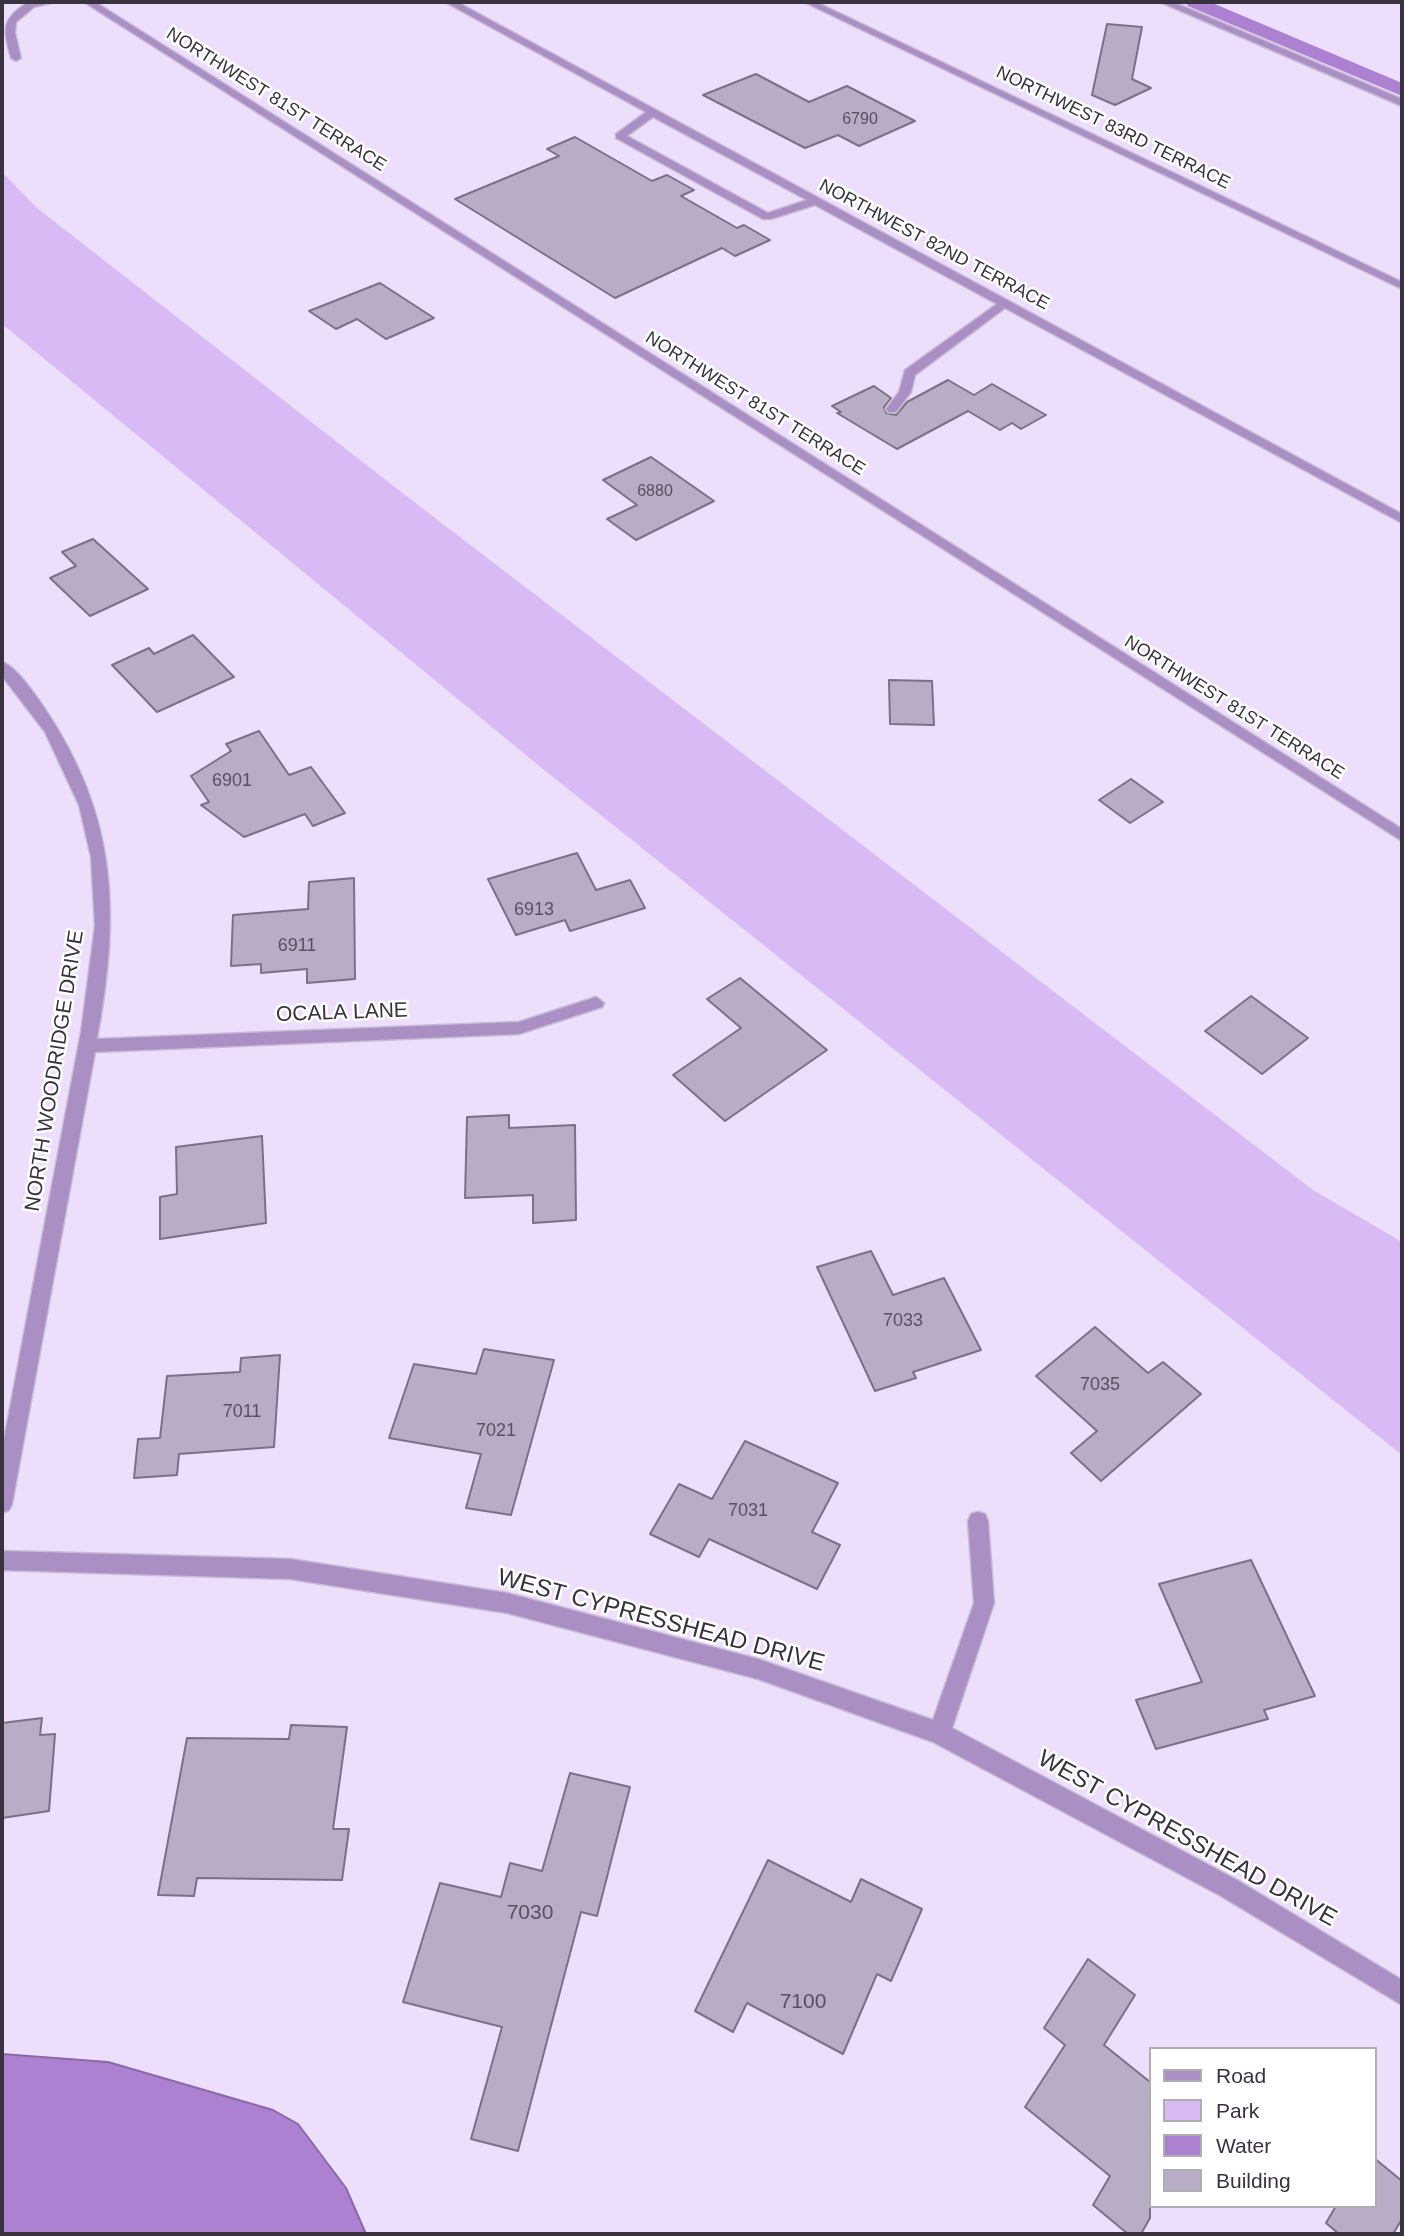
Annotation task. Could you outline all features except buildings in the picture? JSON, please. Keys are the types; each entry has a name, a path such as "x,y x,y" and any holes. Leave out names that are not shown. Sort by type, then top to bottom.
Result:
{"street":[{"path":"16,58 7,33 10,21 32,3 50,2"},
{"name":"NORTHWEST 81ST TERRACE","path":"89,2 1402,836"},
{"name":"NORTHWEST 82ND TERRACE","path":"450,2 1402,519"},
{"name":"NORTHWEST 83RD TERRACE","path":"809,2 1402,286"},
{"path":"1166,2 1402,103"},
{"path":"653,112 620,136 767,217 816,201"},
{"path":"891,408 905,392 909,373 1005,303"},
{"name":"NORTH WOODRIDGE DRIVE","path":"2,667 18,683 54,736 85,797 99,858 103,936 86,1046 2,1504"},
{"name":"OCALA LANE","path":"86,1046 519,1028 596,1003"},
{"path":"939,1733 984,1603 978,1521"},
{"name":"WEST CYPRESSHEAD DRIVE","path":"2,1561 290,1569 507,1603 758,1669 939,1733 1229,1888 1402,1993"}],"green space":[{"path":"2,172 37,208 405,495 1313,1190 1402,1242 1402,1455 538,765 2,324"}],"water":[{"path":"2,2054 108,2062 273,2110 298,2124 346,2188 366,2234 2,2234"}],"waterway":[{"path":"1195,2 1402,90"}]}
